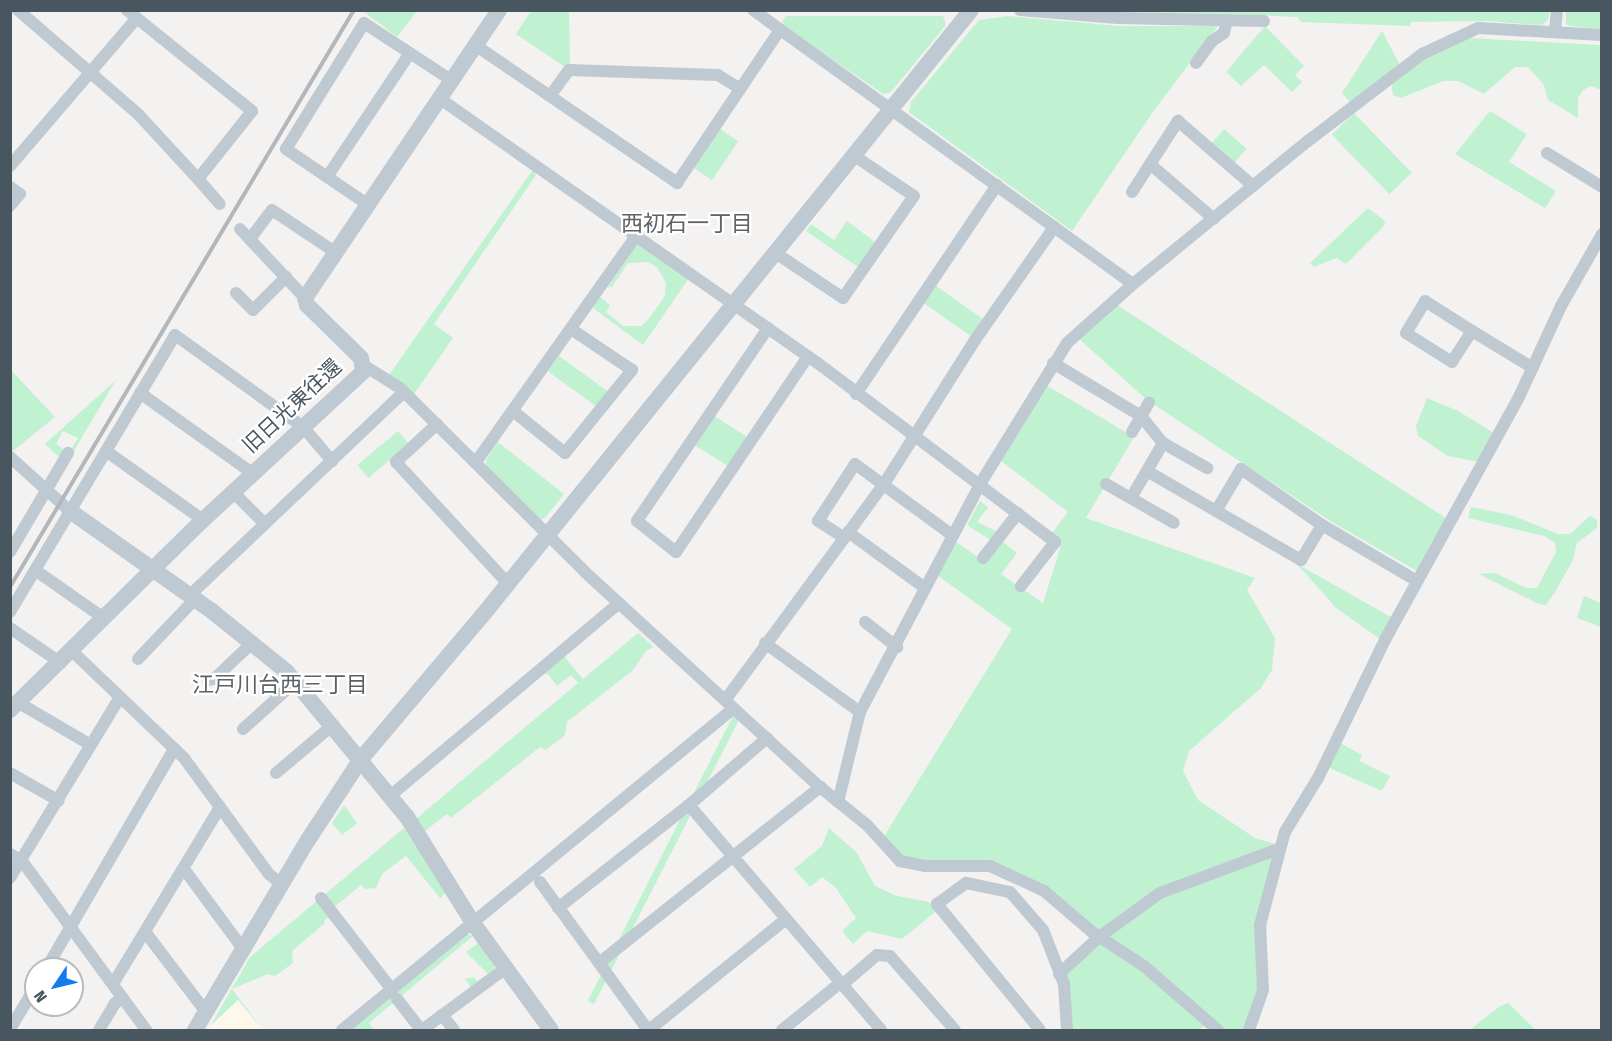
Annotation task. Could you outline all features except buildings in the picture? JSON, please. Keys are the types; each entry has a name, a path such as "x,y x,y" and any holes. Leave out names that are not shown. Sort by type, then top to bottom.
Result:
{"street":[{"path":"18,10 87,74 138,114 220,204"},
{"path":"240,229 305,298 498,10"},
{"path":"753,10 1133,284"},
{"path":"195,1030 281,884 361,759 508,584 732,303 972,10"},
{"path":"1020,10 1118,18 1264,21"},
{"path":"1555,32 1557,10"},
{"path":"10,166 87,74 132,14 252,111 198,179"},
{"path":"1196,63 1212,40 1224,33 1227,20"},
{"path":"367,204 286,149 364,23 451,80"},
{"path":"838,802 860,712 897,647 925,588 980,484 1067,343 1133,284 1253,186 1422,54 1478,28 1602,35"},
{"path":"475,45 677,183 780,30"},
{"path":"327,177 410,53"},
{"path":"550,96 569,70 718,75 740,89"},
{"path":"439,98 808,356 1055,542 1021,586"},
{"path":"1132,192 1178,121 1253,186"},
{"path":"1547,153 1602,187"},
{"path":"774,252 843,298 914,196 853,155"},
{"path":"1150,164 1214,219"},
{"path":"856,394 997,185"},
{"path":"10,187 20,194 10,206"},
{"path":"249,239 272,210 335,252"},
{"path":"342,1030 394,995 473,923 730,704 765,643 884,484 913,436 1054,227"},
{"path":"1249,1030 1262,1003 1258,939 1278,849 1417,581 1533,368 1602,234"},
{"path":"476,462 636,236"},
{"path":"236,293 253,310 286,277"},
{"name":"旧日光東往還","path":"13,707 67,658 203,520 365,366 362,358 307,305 305,298"},
{"path":"1472,331 1452,362 1406,333 1425,301 1533,368"},
{"path":"768,328 637,521 676,552 808,356"},
{"path":"513,411 565,453 632,370 571,329"},
{"path":"10,612 175,335 303,427 332,461"},
{"path":"1053,363 1141,416 1163,443 1207,468"},
{"path":"365,366 404,392 546,535 820,787 876,834 900,861 925,866 990,866 1035,886 1099,937 1144,966 1218,1030"},
{"path":"138,659 192,597 264,524 404,392"},
{"path":"140,393 252,473"},
{"path":"1132,432 1149,403"},
{"path":"437,424 396,462 508,584"},
{"path":"1131,498 1163,443"},
{"path":"106,451 203,520"},
{"path":"10,552 68,453"},
{"path":"10,457 45,492 253,642 295,682 390,796 473,923 551,1030"},
{"path":"925,588 845,535 818,521 855,464 952,535"},
{"path":"1216,512 1241,469 1322,525 1417,581"},
{"path":"1147,471 1301,560 1322,525"},
{"path":"1106,484 1174,523"},
{"path":"233,492 264,524"},
{"path":"983,558 1018,513"},
{"path":"35,570 105,619"},
{"path":"390,796 619,603"},
{"path":"865,622 897,647"},
{"path":"10,628 67,658 120,697 174,749 269,874 281,884"},
{"path":"208,680 253,642"},
{"path":"765,643 860,712"},
{"path":"243,729 295,682"},
{"path":"10,878 59,801 120,697"},
{"path":"13,707 91,745"},
{"path":"276,773 333,725"},
{"path":"558,908 689,805 767,738"},
{"path":"53,957 174,749"},
{"path":"10,773 59,801"},
{"path":"599,963 820,787"},
{"path":"689,805 881,1030"},
{"path":"112,984 146,933 220,807"},
{"path":"1059,974 1099,937 1160,893 1278,849"},
{"path":"10,854 22,861 146,1030"},
{"path":"184,870 243,949"},
{"path":"540,882 649,1030 786,919"},
{"path":"1035,1029 937,904 966,883 1010,892 1043,930 1064,984 1067,1030"},
{"path":"1024,907 1035,886"},
{"path":"321,898 422,1030 506,968"},
{"path":"146,933 206,1012"},
{"path":"782,1030 877,955 890,956 955,1030"},
{"path":"99,1030 115,1003 123,998"},
{"path":"10,1029 24,1006"},
{"path":"442,1015 454,1030"}],"shaded area":[{"path":"232,989 263,1030 208,1030"}],"green space":[{"path":"363,10 417,11 397,37"},
{"path":"531,11 569,11 570,65 565,67 516,34"},
{"path":"1082,11 1550,11 1548,20 1542,25 1484,21 1411,22 1410,26 1301,22 1297,17 1257,15"},
{"path":"1566,11 1601,11 1601,29 1569,26 1566,24"},
{"path":"786,16 943,16 946,25 891,92 883,94 787,28 782,21"},
{"path":"1008,16 1119,26 1218,26 1155,109 1072,231 909,112 911,102 979,20"},
{"path":"1265,26 1304,66 1295,75 1302,82 1292,92 1264,65 1241,86 1226,72"},
{"path":"1382,31 1400,65 1351,103 1342,93"},
{"path":"1467,38 1601,45 1601,90 1591,86 1583,90 1578,98 1578,118 1548,100 1544,85 1528,67 1515,67 1484,94 1458,81 1443,81 1401,98 1393,95 1391,82 1423,58"},
{"path":"1490,111 1527,134 1509,162 1556,191 1545,208 1455,154"},
{"path":"1354,113 1412,173 1389,194 1332,135"},
{"path":"720,129 738,141 712,180 694,168"},
{"path":"1224,129 1247,149 1234,164 1211,144"},
{"path":"534,168 536,175 434,324 453,338 414,394 389,375"},
{"path":"1368,208 1385,221 1384,226 1346,264 1336,258 1314,267 1310,263"},
{"path":"847,221 875,242 858,267 806,231 811,224 834,240"},
{"path":"642,243 689,278 643,345 593,308 600,297 610,305 606,312 623,326 641,326 648,320 665,296 666,283 657,267 648,262 628,263 612,287 608,287 637,245"},
{"path":"936,286 983,319 971,336 924,303"},
{"path":"1117,305 1449,520 1417,571 1332,522 1147,400 1078,338"},
{"path":"559,356 609,392 598,408 548,371"},
{"path":"11,370 55,417 13,451 10,448"},
{"path":"116,380 72,454 69,453 78,438 63,431 56,444 65,450 61,459 45,444"},
{"path":"1044,384 1134,437 1086,518 1255,578 1247,590 1275,638 1272,670 1261,688 1189,751 1183,771 1198,800 1255,838 1275,844 1198,873 1097,932 1005,867 904,860 883,838 1012,629 937,575 955,541 986,563 1003,542 1017,553 1001,574 1043,603 1062,542 1052,533 1068,512 1000,460"},
{"path":"1427,398 1458,411 1494,433 1480,462 1448,456 1418,436 1416,426"},
{"path":"714,416 747,437 729,466 695,446"},
{"path":"398,431 409,444 368,478 357,465"},
{"path":"498,442 564,494 545,518 539,520 486,467 486,460"},
{"path":"980,501 988,507 977,522 998,532 992,541 967,525"},
{"path":"1471,507 1511,515 1558,534 1570,534 1590,516 1597,520 1597,528 1577,543 1573,560 1555,592 1546,605 1539,604 1479,574 1495,573 1526,588 1537,588 1556,552 1555,543 1544,536 1468,518"},
{"path":"1297,564 1391,617 1380,639 1336,608"},
{"path":"1584,596 1601,603 1601,627 1577,618"},
{"path":"638,633 654,647 646,651 633,670 567,722 565,735 546,750 540,747 451,818 447,814 425,831 417,818 578,683 571,675 557,686 548,674 540,674 563,655 583,679"},
{"path":"733,716 739,719 594,1004 588,1001"},
{"path":"1338,742 1362,755 1359,761 1390,776 1382,791 1327,767"},
{"path":"344,805 357,823 342,835 332,823"},
{"path":"404,828 446,893 440,898 406,856 382,874 376,888 365,889 361,885 333,908 323,896"},
{"path":"829,828 857,853 875,886 897,896 929,902 936,911 902,939 867,931 853,944 842,931 856,918 836,888 822,877 810,887 794,869 822,846"},
{"path":"1274,856 1260,991 1246,1030 1223,1030 1104,937 1158,900"},
{"path":"318,900 332,918 325,919 324,924 292,951 293,963 275,976 268,974 232,989 263,1030 238,1000 211,1025 250,957"},
{"path":"466,934 473,936 369,1023 374,1030 349,1030"},
{"path":"478,943 494,965 494,974 472,989 465,979 474,977 477,981 488,974 466,952"},
{"path":"1099,943 1121,953 1209,1024 1198,1030 1070,1030 1064,974"},
{"path":"1508,1003 1536,1030 1470,1030 1500,1006"}],"railway":[{"path":"10,587 354,10"}],"district":[{"name":"西初石一丁目","path":"687,224"},
{"name":"江戸川台西三丁目","path":"280,685"}]}
